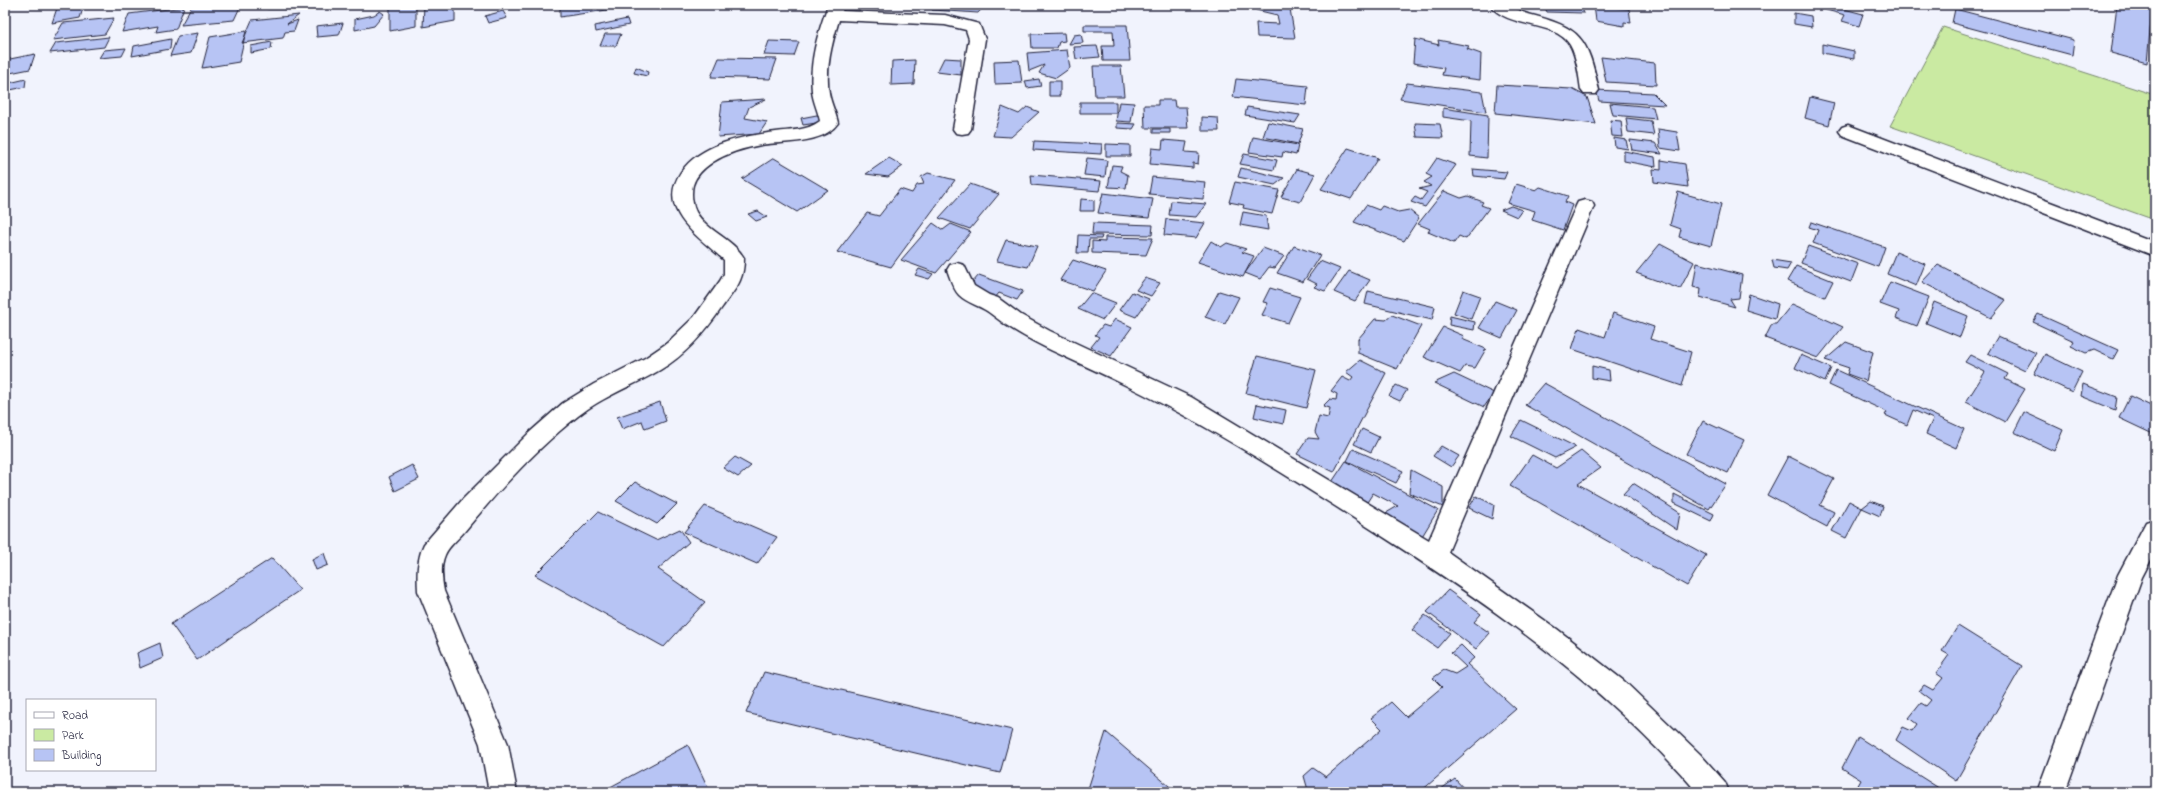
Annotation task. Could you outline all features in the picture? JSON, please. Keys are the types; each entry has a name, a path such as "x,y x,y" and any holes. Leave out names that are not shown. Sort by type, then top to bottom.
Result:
{"street":[{"path":"1498,5 1515,16 1553,26 1575,38 1582,50 1590,90"},
{"path":"503,792 494,744 431,590 429,574 433,551 471,506 544,433 571,409 602,390 653,364 675,349 700,322 728,285 734,274 734,258 688,214 683,201 683,186 690,170 706,159 722,151 748,142 810,133 822,130 829,123 828,114 820,90 824,43 834,10 945,20 962,23 973,27 977,39 962,129"},
{"path":"1848,131 2155,249"},
{"path":"1434,556 1585,206"},
{"path":"957,270 966,290 983,301 992,303 1043,336 1183,403 1296,470 1434,556 1548,637 1615,690 1690,763 1715,792"},
{"path":"2051,792 2130,575 2155,529"}],"green space":[{"path":"1943,27 2155,95 2155,220 1890,126"}],"building":[{"path":"58,5 84,5 80,18 52,23"},
{"path":"209,5 241,5 234,20 181,25 191,7"},
{"path":"270,5 298,5 294,9 267,9"},
{"path":"390,5 416,5 416,26 390,31"},
{"path":"424,5 455,5 455,21 423,27"},
{"path":"560,5 620,5 620,8 560,17"},
{"path":"933,5 985,5 978,13 932,10"},
{"path":"1544,5 1580,5 1584,13 1547,12"},
{"path":"1594,5 1629,9 1631,23 1624,22 1624,26 1596,21"},
{"path":"1829,5 1863,14 1859,26 1842,21 1845,15 1826,10"},
{"path":"2117,5 2141,5 2152,8 2147,63 2111,53"},
{"path":"184,7 176,29 156,32 158,26 122,32 129,14"},
{"path":"1257,8 1290,9 1295,38 1257,37 1256,23 1279,24 1277,15 1256,10"},
{"path":"1955,9 2074,40 2072,55 1952,23"},
{"path":"380,11 384,14 374,26 355,30 355,19 374,15"},
{"path":"503,11 507,18 488,23 485,16"},
{"path":"1794,13 1811,16 1812,27 1794,24"},
{"path":"299,15 287,24 298,20 294,31 285,32 283,38 242,43 252,20"},
{"path":"114,18 105,34 53,40 63,23"},
{"path":"627,19 629,25 596,32 595,26"},
{"path":"343,23 339,35 317,37 316,26"},
{"path":"1084,25 1127,25 1130,61 1103,61 1102,46 1114,46 1113,31 1084,31"},
{"path":"246,31 239,62 202,68 210,37"},
{"path":"198,33 191,53 170,56 178,36"},
{"path":"1064,33 1065,41 1059,42 1057,48 1032,48 1031,34"},
{"path":"605,34 621,34 616,46 600,46"},
{"path":"1081,34 1083,43 1069,44 1074,35"},
{"path":"109,37 104,47 50,53 56,43"},
{"path":"171,39 170,49 132,56 134,46"},
{"path":"1415,39 1439,45 1438,40 1469,46 1467,49 1481,54 1480,80 1442,75 1444,68 1413,63"},
{"path":"769,41 799,42 794,56 764,55"},
{"path":"272,42 271,49 251,53 251,46"},
{"path":"1822,44 1854,51 1854,59 1822,53"},
{"path":"1097,46 1100,57 1076,59 1074,47"},
{"path":"126,48 122,56 99,58 104,50"},
{"path":"1067,50 1070,68 1056,78 1039,73 1044,65 1029,71 1027,53"},
{"path":"35,54 30,69 5,74 5,60"},
{"path":"1601,57 1655,63 1656,85 1606,82"},
{"path":"719,58 777,59 770,79 711,77"},
{"path":"944,58 961,59 961,75 937,72"},
{"path":"915,60 914,84 891,85 892,61"},
{"path":"1019,60 1022,83 995,84 994,61"},
{"path":"1093,66 1121,66 1124,96 1095,96"},
{"path":"636,67 648,72 647,76 634,73"},
{"path":"26,79 25,87 5,91 5,84"},
{"path":"1039,79 1041,86 1027,88 1025,81"},
{"path":"1236,79 1308,86 1306,105 1233,97"},
{"path":"1049,81 1060,81 1060,96 1049,96"},
{"path":"1407,83 1482,92 1486,112 1400,99"},
{"path":"1497,85 1572,89 1587,97 1596,124 1495,113"},
{"path":"1596,90 1653,93 1665,105 1599,101"},
{"path":"1810,97 1834,103 1829,125 1805,118"},
{"path":"766,99 749,107 745,118 767,122 759,134 718,137 722,102"},
{"path":"1158,100 1174,100 1175,107 1186,107 1188,128 1145,128 1144,105 1158,105"},
{"path":"1080,102 1116,102 1116,113 1080,113"},
{"path":"1119,102 1134,103 1131,122 1116,121"},
{"path":"1610,103 1653,107 1656,119 1613,115"},
{"path":"1002,107 1019,114 1027,107 1039,112 1011,137 993,136"},
{"path":"1247,107 1300,115 1295,123 1245,115"},
{"path":"1443,108 1488,115 1487,158 1470,156 1471,121 1443,117"},
{"path":"822,114 823,122 803,125 801,118"},
{"path":"1202,117 1218,118 1219,131 1202,131"},
{"path":"1626,118 1651,121 1654,135 1628,132"},
{"path":"1610,120 1621,121 1623,137 1612,136"},
{"path":"1268,122 1303,129 1298,144 1263,137"},
{"path":"1117,123 1136,124 1133,129 1117,128"},
{"path":"1415,123 1440,124 1443,138 1417,137"},
{"path":"1153,129 1170,129 1170,133 1153,133"},
{"path":"1658,129 1677,132 1680,151 1660,148"},
{"path":"1253,137 1298,145 1296,155 1283,152 1282,157 1249,152"},
{"path":"1614,138 1626,140 1628,149 1615,147"},
{"path":"1163,140 1187,142 1185,152 1199,153 1198,164 1193,163 1193,168 1150,164 1152,148 1162,149"},
{"path":"1630,140 1655,143 1662,154 1632,150"},
{"path":"1034,141 1102,144 1101,154 1033,150"},
{"path":"1106,144 1130,145 1130,156 1106,156"},
{"path":"1348,148 1378,158 1351,199 1321,189"},
{"path":"1624,151 1655,157 1656,167 1624,161"},
{"path":"1244,154 1277,160 1274,170 1240,164"},
{"path":"774,158 828,190 797,212 742,179"},
{"path":"889,158 903,166 888,177 866,174"},
{"path":"1087,158 1107,160 1105,177 1084,175"},
{"path":"1437,158 1456,165 1425,207 1411,202 1415,197 1421,200 1427,192 1419,189 1431,186 1424,182 1432,177 1426,174"},
{"path":"1661,160 1685,164 1688,187 1654,182 1653,169 1661,170"},
{"path":"1112,165 1122,166 1120,171 1128,175 1126,188 1108,187"},
{"path":"1241,168 1284,178 1275,185 1238,177"},
{"path":"1297,169 1315,174 1300,202 1281,197"},
{"path":"1473,169 1507,172 1504,179 1474,176"},
{"path":"928,173 955,180 891,267 837,252 867,213 879,216 900,189 912,193 917,185 924,184 921,177"},
{"path":"1031,175 1101,181 1099,191 1032,185"},
{"path":"1152,177 1205,182 1203,199 1149,194"},
{"path":"1235,182 1279,190 1272,214 1243,208 1244,205 1229,202"},
{"path":"970,184 999,194 970,229 939,218"},
{"path":"1516,184 1536,190 1540,187 1568,196 1565,202 1572,205 1563,230 1532,220 1535,211 1508,203"},
{"path":"1444,191 1461,198 1468,196 1483,202 1481,205 1489,208 1466,239 1459,236 1454,243 1428,232 1430,229 1418,224"},
{"path":"1678,192 1721,204 1711,246 1679,237 1681,229 1670,225"},
{"path":"1103,193 1153,199 1149,218 1098,213"},
{"path":"1081,199 1094,200 1094,211 1080,211"},
{"path":"1171,201 1206,204 1196,217 1169,215"},
{"path":"1366,205 1379,210 1382,206 1398,212 1409,210 1419,218 1404,241 1354,222"},
{"path":"1511,206 1522,210 1517,217 1501,210"},
{"path":"758,211 767,217 756,221 748,214"},
{"path":"1243,212 1266,216 1268,230 1240,225"},
{"path":"1166,219 1205,223 1196,238 1164,235"},
{"path":"1811,222 1885,247 1878,267 1813,243 1818,230 1809,227"},
{"path":"933,223 943,230 951,224 971,232 936,273 901,260"},
{"path":"1093,223 1153,225 1152,235 1092,234"},
{"path":"1078,235 1102,236 1101,239 1089,239 1088,253 1077,253"},
{"path":"1105,237 1153,238 1146,255 1092,253 1092,241 1105,242"},
{"path":"1006,240 1037,246 1028,267 997,261"},
{"path":"1211,241 1221,247 1227,243 1246,249 1242,252 1254,256 1243,277 1198,262"},
{"path":"1660,244 1694,262 1680,289 1636,273"},
{"path":"1294,246 1320,255 1303,282 1277,273"},
{"path":"1808,246 1858,264 1851,282 1801,263"},
{"path":"1263,248 1284,256 1275,268 1269,267 1260,279 1245,273"},
{"path":"1896,252 1925,264 1916,286 1887,274"},
{"path":"1073,260 1106,271 1093,291 1060,280"},
{"path":"1772,260 1791,263 1787,270 1774,268"},
{"path":"1320,261 1340,269 1325,291 1314,287 1317,284 1307,279"},
{"path":"1697,263 1742,275 1739,298 1730,299 1735,307 1700,297 1701,289 1693,287"},
{"path":"1938,265 2006,300 1991,318 1922,282"},
{"path":"1796,266 1833,281 1825,297 1787,281"},
{"path":"919,269 933,274 929,279 915,275"},
{"path":"1349,271 1370,280 1355,301 1334,292"},
{"path":"979,275 1023,291 1017,300 999,293 991,303 966,290"},
{"path":"1145,278 1160,283 1151,296 1136,290"},
{"path":"1890,282 1929,297 1917,326 1896,318 1899,311 1880,304"},
{"path":"1270,288 1300,297 1288,323 1262,315 1268,303 1263,302"},
{"path":"1463,290 1480,296 1471,319 1454,313"},
{"path":"1219,291 1239,297 1225,324 1205,317"},
{"path":"1368,291 1435,307 1432,320 1365,304"},
{"path":"1132,292 1149,299 1136,317 1119,310"},
{"path":"1091,293 1116,303 1103,320 1078,309"},
{"path":"1749,294 1778,304 1775,319 1746,310"},
{"path":"1495,301 1517,310 1502,338 1479,328"},
{"path":"1934,302 1968,316 1960,337 1926,323"},
{"path":"1792,304 1843,327 1818,358 1765,338 1772,324 1776,324"},
{"path":"1613,313 1654,327 1650,339 1691,352 1682,386 1572,349 1579,328 1605,337"},
{"path":"2038,314 2118,350 2113,359 2094,350 2086,353 2071,346 2074,341 2033,322"},
{"path":"1392,315 1421,326 1397,369 1358,353 1358,339 1375,319 1386,320"},
{"path":"1450,316 1475,322 1474,330 1449,325"},
{"path":"1115,319 1132,327 1111,356 1091,347 1099,337 1095,335 1103,325 1109,327"},
{"path":"1443,327 1464,336 1462,339 1486,349 1475,368 1465,366 1460,373 1424,357"},
{"path":"1998,336 2036,353 2025,371 1988,353"},
{"path":"1846,342 1873,352 1866,381 1847,374 1849,368 1825,360"},
{"path":"2045,354 2082,372 2072,392 2034,374"},
{"path":"1801,355 1831,368 1825,382 1795,368"},
{"path":"1970,355 2008,374 2005,379 2025,389 2005,422 1966,402 1985,372 1965,362"},
{"path":"1257,356 1316,370 1306,408 1246,393"},
{"path":"1360,360 1386,373 1334,472 1297,454 1308,438 1319,439 1315,432 1319,416 1328,418 1330,408 1323,406 1330,399 1336,400 1337,394 1331,391 1342,377 1350,381 1353,377 1346,372"},
{"path":"1592,366 1609,370 1610,381 1592,378"},
{"path":"1836,370 1964,429 1956,448 1926,434 1933,419 1913,410 1907,425 1885,415 1887,412 1829,385"},
{"path":"1454,374 1494,393 1484,407 1434,383"},
{"path":"1544,383 1726,484 1709,509 1525,405"},
{"path":"2083,384 2117,397 2115,410 2081,396"},
{"path":"1396,385 1407,390 1400,401 1389,396"},
{"path":"2130,396 2155,408 2155,435 2119,418"},
{"path":"660,402 666,421 645,429 642,421 622,429 617,417"},
{"path":"1257,404 1286,410 1283,424 1254,417"},
{"path":"2024,412 2063,430 2054,451 2014,432"},
{"path":"1521,420 1576,447 1555,458 1511,436"},
{"path":"1703,421 1744,440 1728,473 1686,454"},
{"path":"1362,429 1379,437 1371,452 1354,444"},
{"path":"1441,446 1459,456 1451,467 1433,456"},
{"path":"1353,449 1403,471 1396,483 1347,461"},
{"path":"1581,451 1601,468 1578,484 1706,555 1687,586 1510,486 1532,455 1556,468"},
{"path":"1788,456 1834,479 1820,505 1834,512 1827,527 1767,495"},
{"path":"735,457 751,466 738,477 723,468"},
{"path":"1346,461 1438,510 1421,538 1381,516 1398,506 1373,493 1364,507 1328,488"},
{"path":"412,465 419,479 395,491 389,477"},
{"path":"1411,470 1443,487 1443,507 1409,493"},
{"path":"635,482 677,504 657,524 616,501"},
{"path":"1633,483 1680,513 1677,530 1623,494"},
{"path":"1674,494 1714,514 1711,521 1674,503"},
{"path":"1476,496 1494,505 1492,519 1469,508"},
{"path":"1849,501 1862,508 1846,538 1832,531"},
{"path":"1871,501 1883,506 1880,516 1862,508"},
{"path":"705,506 777,537 757,564 684,532"},
{"path":"598,512 656,540 680,529 689,542 658,569 705,602 664,647 535,575"},
{"path":"324,553 328,565 316,570 312,559"},
{"path":"272,558 300,590 197,660 171,624"},
{"path":"1448,590 1481,614 1474,622 1490,633 1476,649 1427,612"},
{"path":"1425,615 1450,633 1437,648 1412,630"},
{"path":"1958,626 2022,666 1956,781 1896,740 1903,727 1912,731 1917,724 1909,718 1921,703 1926,706 1931,700 1919,691 1924,685 1933,690 1943,678 1936,673 1949,655 1942,651"},
{"path":"160,643 163,658 140,668 137,653"},
{"path":"1461,645 1474,658 1467,664 1516,709 1420,792 1306,792 1308,790 1304,776 1313,768 1326,777 1382,729 1371,718 1391,702 1406,717 1442,687 1433,678 1444,670 1455,674 1466,667 1451,653"},
{"path":"764,672 1012,730 1000,773 746,713"},
{"path":"1106,732 1176,792 1087,792"},
{"path":"1858,737 1945,792 1861,792 1856,789 1861,780 1842,768"},
{"path":"688,745 710,792 601,792"},
{"path":"1455,779 1467,792 1437,792"}]}
